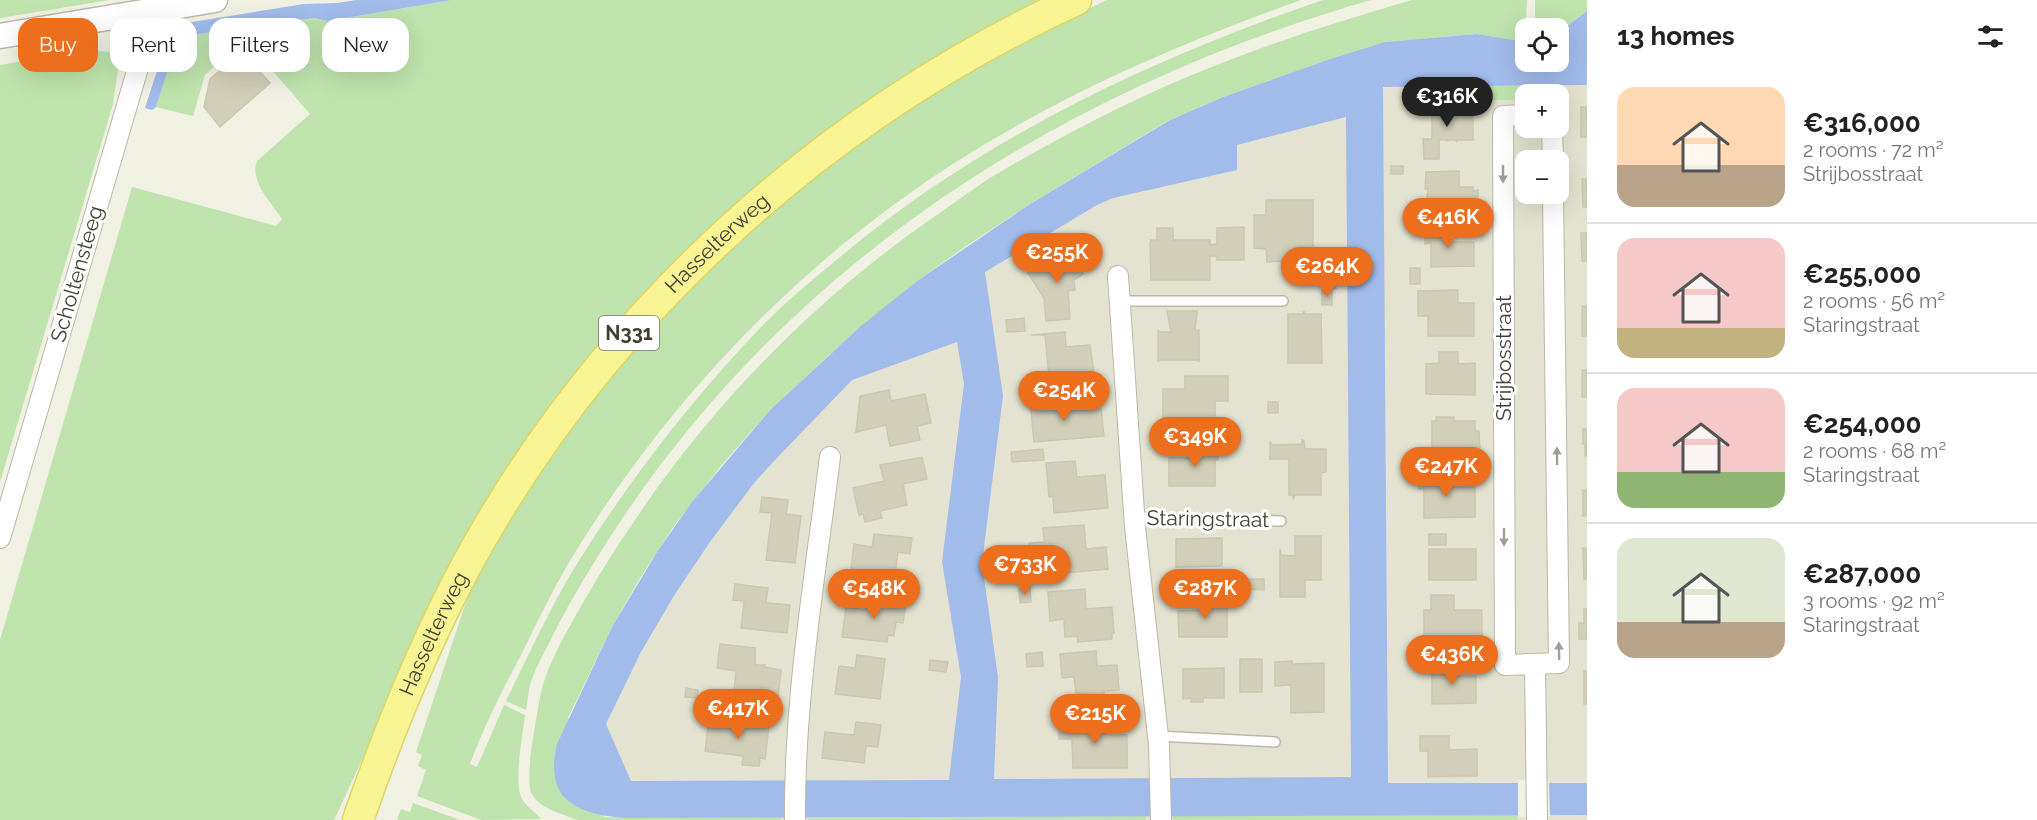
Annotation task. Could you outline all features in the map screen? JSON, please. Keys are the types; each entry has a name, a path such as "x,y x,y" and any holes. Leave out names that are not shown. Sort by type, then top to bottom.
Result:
{"main road":[{"name":"Hasselterweg","path":"357,820 380,756 427,646 466,567 535,453 620,343 688,269 745,215 804,165 877,112 938,72 1045,14 1076,0"}],"street":[{"path":"0,36 215,0"},
{"name":"Scholtensteeg","path":"0,538 155,10"},
{"name":"Strijbosstraat","path":"1515,115 1503,116 1505,665 1559,663 1553,204"},
{"name":"Staringstraat","path":"1118,276 1134,517 1158,736 1161,820"},
{"path":"795,820 794,768 799,708 830,457"},
{"path":"1535,664 1537,819"}],"lane":[{"path":"1120,301 1283,302"},
{"name":"Staringstraat","path":"1134,517 1281,521"},
{"path":"1158,736 1275,742"}],"shaded area":[{"path":"1587,24 1587,820 614,820 576,753 683,534 956,266 1354,81 1515,41 1515,72 1569,72 1569,28"}],"green space":[{"path":"0,0 109,0 0,18"},
{"path":"452,0 1045,0 947,51 855,111 768,179 686,254 401,676 334,820 0,820 0,640 132,187 276,226 282,219 259,184 255,169 257,161 310,114 274,72 310,72 310,19 322,20 322,72 409,72 409,18 347,18"},
{"path":"1107,0 1301,0 1124,71 997,137 898,202 842,245 789,291 739,340 647,447 568,564 494,708 470,764 477,767 504,705 525,715 518,770 519,792 524,802 541,819 481,820 417,796 426,770 418,766 422,755 416,752 479,570 546,461 630,352 698,278 812,176 944,84 1051,26"},
{"path":"1323,0 1371,0 1258,37 1148,82 1043,135 944,197 850,267 764,346 685,434 614,531 579,587 534,672 526,710 506,701 565,583 618,502 714,378 767,321 800,291 889,218 946,178 1066,108 1192,49"},
{"path":"1412,0 1527,0 1526,18 1515,18 1515,40 1477,34 1385,42 1223,97 1169,120 1027,206 917,281 830,354 771,409 720,467 674,526 640,578 612,627 568,718 604,817 781,817 781,820 577,820 540,804 532,794 530,787 530,764 541,691 554,657 602,570 661,483 731,396 770,355 852,279 988,179 1077,129 1133,101 1219,64 1315,30"},
{"path":"1535,0 1587,0 1587,11 1569,24 1569,18 1535,18"},
{"path":"209,33 209,71 205,75 193,116 156,107 167,72 197,72 197,34"},
{"path":"98,51 110,52 110,72 118,72 113,104 0,482 0,65 18,62 18,72 98,72"},
{"path":"1488,86 1515,86 1515,100 1488,100"},
{"path":"413,803 460,820 397,820 401,809 410,812"},
{"path":"1146,815 1146,820 808,820 808,818"},
{"path":"1518,815 1517,820 1173,820 1173,816"}],"water":[{"path":"356,0 452,0 346,18 217,18 304,4"},
{"path":"1587,11 1587,85 1383,87 1388,783 1587,783 1587,815 625,818 591,812 567,800 560,791 555,778 554,763 557,744 612,627 657,552 692,502 771,409 861,326 917,281 1027,206 1170,120 1223,97 1385,42 1477,34 1514,40 1515,72 1569,72 1569,24","holes":["1346,117 1351,777 994,779 998,677 982,563 1003,396 985,272 1097,205 1113,198 1237,170 1237,145","957,342 964,384 942,562 961,677 949,780 631,781 606,724 641,652 675,594 754,483 852,380"]},
{"path":"209,19 209,33 197,34 197,21"},
{"path":"157,72 167,72 156,107 152,110 145,108"}],"pier":[{"path":"1518,780 1549,780 1550,817 1518,817"}],"building":[{"path":"218,72 260,72 270,83 220,127 204,107 210,79"},
{"path":"1430,103 1455,103 1453,112 1473,112 1473,140 1456,142 1457,140 1448,140 1448,142 1439,140 1439,159 1424,159 1423,139 1432,139 1432,105"},
{"path":"1581,107 1587,107 1587,137 1581,137"},
{"path":"1391,166 1403,166 1403,174 1391,174"},
{"path":"1459,171 1459,187 1473,187 1473,191 1478,190 1478,211 1473,211 1473,215 1464,214 1463,220 1444,220 1444,215 1428,214 1428,203 1426,203 1428,189 1425,189 1426,172"},
{"path":"1582,179 1587,179 1587,207 1583,207"},
{"path":"1266,200 1313,200 1313,262 1296,261 1296,257 1284,257 1283,261 1267,262 1266,249 1254,248 1254,215 1266,215"},
{"path":"1244,227 1244,260 1217,260 1217,256 1210,256 1210,280 1151,280 1150,242 1157,240 1157,228 1173,228 1173,240 1210,240 1210,245 1217,244 1217,228"},
{"path":"1425,227 1451,228 1451,242 1474,242 1474,266 1431,267 1431,243 1425,244"},
{"path":"1581,233 1587,233 1587,261 1582,261"},
{"path":"1068,249 1083,274 1074,280 1075,290 1068,291 1070,319 1046,321 1044,298 1028,273 1062,250 1063,252"},
{"path":"1410,268 1420,268 1420,284 1410,284"},
{"path":"1324,278 1336,278 1336,289 1324,289"},
{"path":"1322,290 1332,290 1332,305 1322,305"},
{"path":"1458,290 1458,303 1474,303 1474,336 1428,336 1428,316 1418,316 1418,291"},
{"path":"1582,306 1587,306 1587,336 1582,336"},
{"path":"1167,311 1197,311 1195,331 1199,330 1199,362 1198,360 1159,360 1158,362 1158,330 1159,332 1171,332"},
{"path":"1304,311 1304,314 1321,314 1322,363 1288,363 1288,314 1303,314"},
{"path":"1024,318 1025,331 1007,332 1006,320"},
{"path":"1065,332 1066,347 1090,345 1094,373 1049,377 1045,335 1031,335"},
{"path":"1439,352 1458,352 1458,364 1475,363 1475,395 1426,394 1426,364 1439,363"},
{"path":"1582,370 1587,370 1587,397 1582,397"},
{"path":"1185,376 1228,376 1228,401 1215,401 1215,421 1198,422 1198,426 1181,427 1181,421 1163,421 1163,389 1185,389"},
{"path":"889,390 891,401 925,394 931,423 917,426 920,440 890,446 886,425 856,432 860,396"},
{"path":"1060,398 1061,412 1065,412 1065,409 1101,409 1104,436 1034,442 1030,401"},
{"path":"1268,402 1278,402 1278,413 1268,413"},
{"path":"1436,417 1454,417 1454,421 1475,421 1475,431 1479,431 1480,450 1451,450 1451,465 1421,465 1420,449 1432,449 1432,421 1437,421"},
{"path":"1583,429 1587,429 1587,456 1585,456 1585,444 1583,444"},
{"path":"1302,440 1305,449 1326,449 1326,472 1321,473 1321,495 1295,495 1293,499 1293,495 1289,495 1289,459 1270,459 1270,441 1272,445 1302,444"},
{"path":"1189,446 1218,446 1218,460 1215,460 1215,486 1169,486 1169,458 1189,458"},
{"path":"1043,449 1044,460 1012,462 1011,452"},
{"path":"922,457 927,479 903,484 907,505 880,511 882,518 865,522 863,514 859,515 853,488 884,481 880,465"},
{"path":"1075,461 1077,477 1105,475 1108,508 1054,513 1053,496 1049,497 1046,463"},
{"path":"1419,473 1448,473 1448,487 1475,487 1475,517 1424,518 1424,489 1419,489"},
{"path":"1583,490 1587,490 1587,516 1583,516"},
{"path":"762,497 788,500 786,514 801,516 795,563 766,560 772,513 760,512"},
{"path":"1084,525 1086,549 1106,547 1108,569 1064,573 1063,561 1031,564 1029,543 1044,542 1043,528"},
{"path":"874,534 912,538 910,554 898,552 895,576 851,570 854,544 872,547"},
{"path":"1429,534 1446,534 1446,545 1429,545"},
{"path":"1295,536 1321,536 1321,580 1305,580 1305,597 1280,597 1280,549 1281,555 1295,556"},
{"path":"1222,538 1222,566 1176,567 1176,539"},
{"path":"1583,548 1587,548 1587,579 1584,579"},
{"path":"1429,549 1476,549 1476,580 1429,580"},
{"path":"1250,579 1264,579 1264,590 1250,589"},
{"path":"735,584 768,588 766,603 790,605 787,633 741,628 744,601 733,600"},
{"path":"1030,588 1031,602 1020,603 1019,589"},
{"path":"1085,589 1086,609 1112,607 1114,633 1112,639 1078,642 1077,636 1065,637 1064,619 1050,621 1048,592"},
{"path":"1431,595 1454,595 1454,610 1482,610 1482,638 1424,638 1424,610 1431,610"},
{"path":"1207,596 1227,596 1227,637 1179,637 1178,611 1207,610"},
{"path":"866,597 906,602 903,623 896,622 894,636 888,635 887,642 842,637 846,607 865,610"},
{"path":"1584,609 1587,609 1587,639 1579,639 1579,623 1584,623"},
{"path":"720,644 755,648 755,665 765,665 764,667 781,670 778,698 734,692 736,671 717,668"},
{"path":"1096,651 1097,666 1117,665 1119,690 1104,691 1104,697 1089,699 1088,693 1076,694 1074,677 1062,678 1060,654"},
{"path":"1042,652 1043,666 1027,667 1026,654"},
{"path":"857,655 885,659 880,699 835,694 839,666 855,668"},
{"path":"1240,659 1262,659 1262,692 1240,692"},
{"path":"930,660 948,662 946,672 929,670"},
{"path":"1292,661 1292,664 1324,663 1324,712 1291,713 1291,685 1275,686 1275,662"},
{"path":"1432,663 1453,663 1453,676 1476,676 1476,703 1432,704"},
{"path":"1224,668 1224,698 1203,698 1203,702 1191,702 1191,698 1183,699 1183,669"},
{"path":"1584,671 1587,671 1587,704 1584,704"},
{"path":"686,688 698,690 697,698 685,697"},
{"path":"709,719 769,726 765,759 760,758 759,766 742,765 743,756 705,751"},
{"path":"856,722 881,725 878,747 866,746 864,763 822,758 825,732 854,735"},
{"path":"1059,722 1105,722 1106,735 1127,735 1127,768 1073,768 1072,739 1059,739"},
{"path":"1420,736 1449,736 1449,750 1477,749 1477,776 1428,777 1428,751 1420,751"}]}
